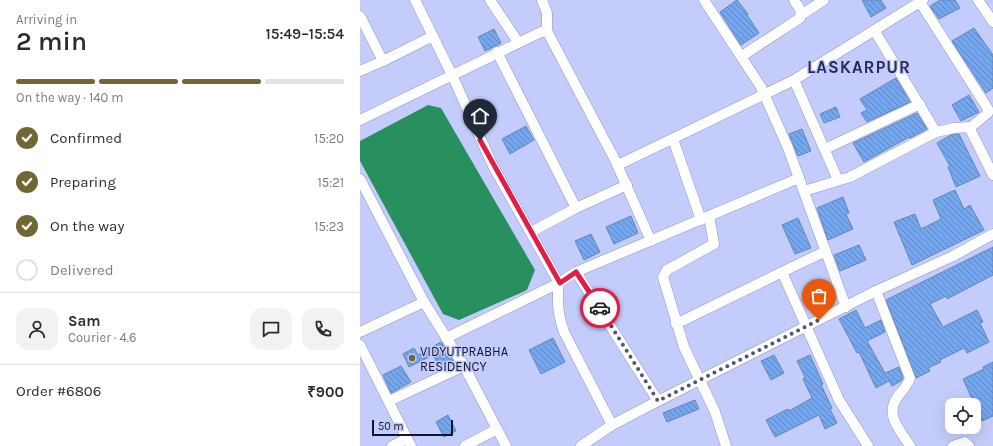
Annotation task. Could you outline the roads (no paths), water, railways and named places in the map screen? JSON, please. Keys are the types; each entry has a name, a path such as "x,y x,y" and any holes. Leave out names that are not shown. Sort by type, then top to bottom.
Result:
{"street":[{"path":"415,0 452,75 493,166 560,283 558,301 560,318 564,332 612,425"},
{"path":"490,0 518,42"},
{"path":"542,0 547,13 546,31 618,165 651,241"},
{"path":"704,0 742,56 764,94 799,178 846,307"},
{"path":"794,0 802,14"},
{"path":"742,56 800,18 802,14 824,0"},
{"path":"978,0 993,22"},
{"path":"618,165 794,80 921,1 989,102 988,113 969,127 954,128 936,132 850,177 804,191"},
{"path":"360,16 383,60"},
{"path":"874,30 936,132"},
{"path":"360,120 497,52 546,31"},
{"path":"360,71 433,36"},
{"path":"497,52 576,208"},
{"path":"794,80 838,180"},
{"path":"825,148 920,104"},
{"path":"969,127 993,175"},
{"path":"673,139 715,240 712,246 664,273 664,284 688,358 715,412 726,446"},
{"path":"446,338 560,283 576,272 799,178"},
{"path":"360,179 424,302 464,366 506,446"},
{"path":"531,232 576,208 627,185"},
{"path":"582,446 612,425 658,401 876,292 953,256 993,234"},
{"path":"676,324 826,251"},
{"path":"576,272 658,401"},
{"path":"782,272 839,400 868,446"},
{"path":"876,292 910,378 894,402 891,411 894,420 910,446"},
{"path":"360,332 424,302"},
{"path":"360,345 408,442 392,446"},
{"path":"389,401 464,366"},
{"path":"465,446 497,428"},
{"path":"595,436 600,446"},
{"path":"953,446 965,442 969,446"}],"place":[{"name":"VIDYUTPRABHA RESIDENCY","path":"412,358"}],"district":[{"name":"LASKARPUR","path":"859,67"}]}
